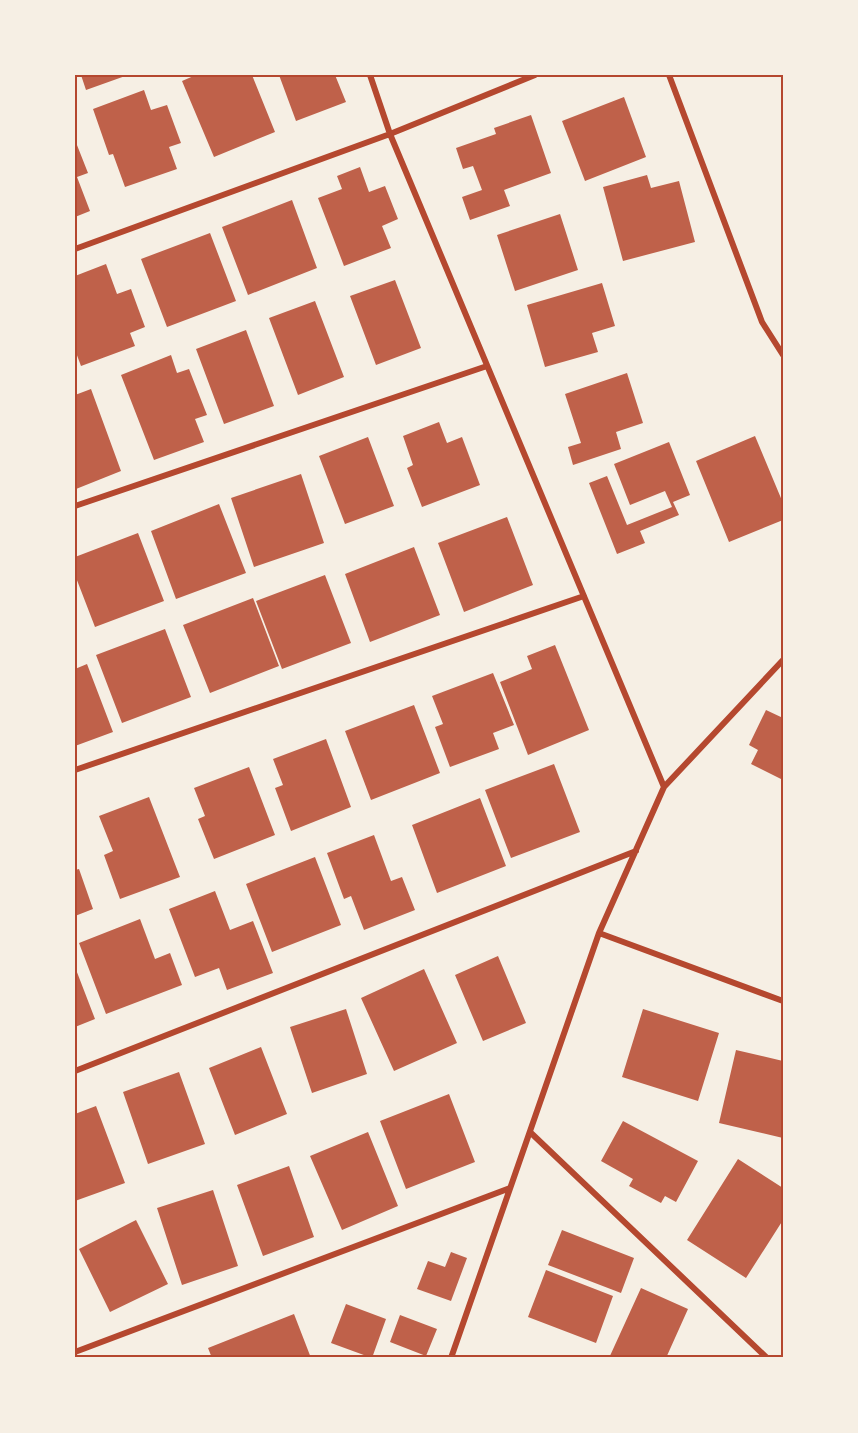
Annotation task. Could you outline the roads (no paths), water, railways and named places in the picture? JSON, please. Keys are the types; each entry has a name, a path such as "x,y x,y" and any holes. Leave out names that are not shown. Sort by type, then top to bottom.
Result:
{"street":[{"path":"370,75 390,134 664,787"},
{"path":"75,249 390,134 535,75"},
{"path":"669,75 762,322 783,355"},
{"path":"75,506 487,366"},
{"path":"75,770 584,596"},
{"path":"451,1358 599,933 664,787 783,660"},
{"path":"75,1071 636,851"},
{"path":"599,933 783,1001"},
{"path":"530,1132 767,1358"},
{"path":"75,1352 510,1188"}]}
